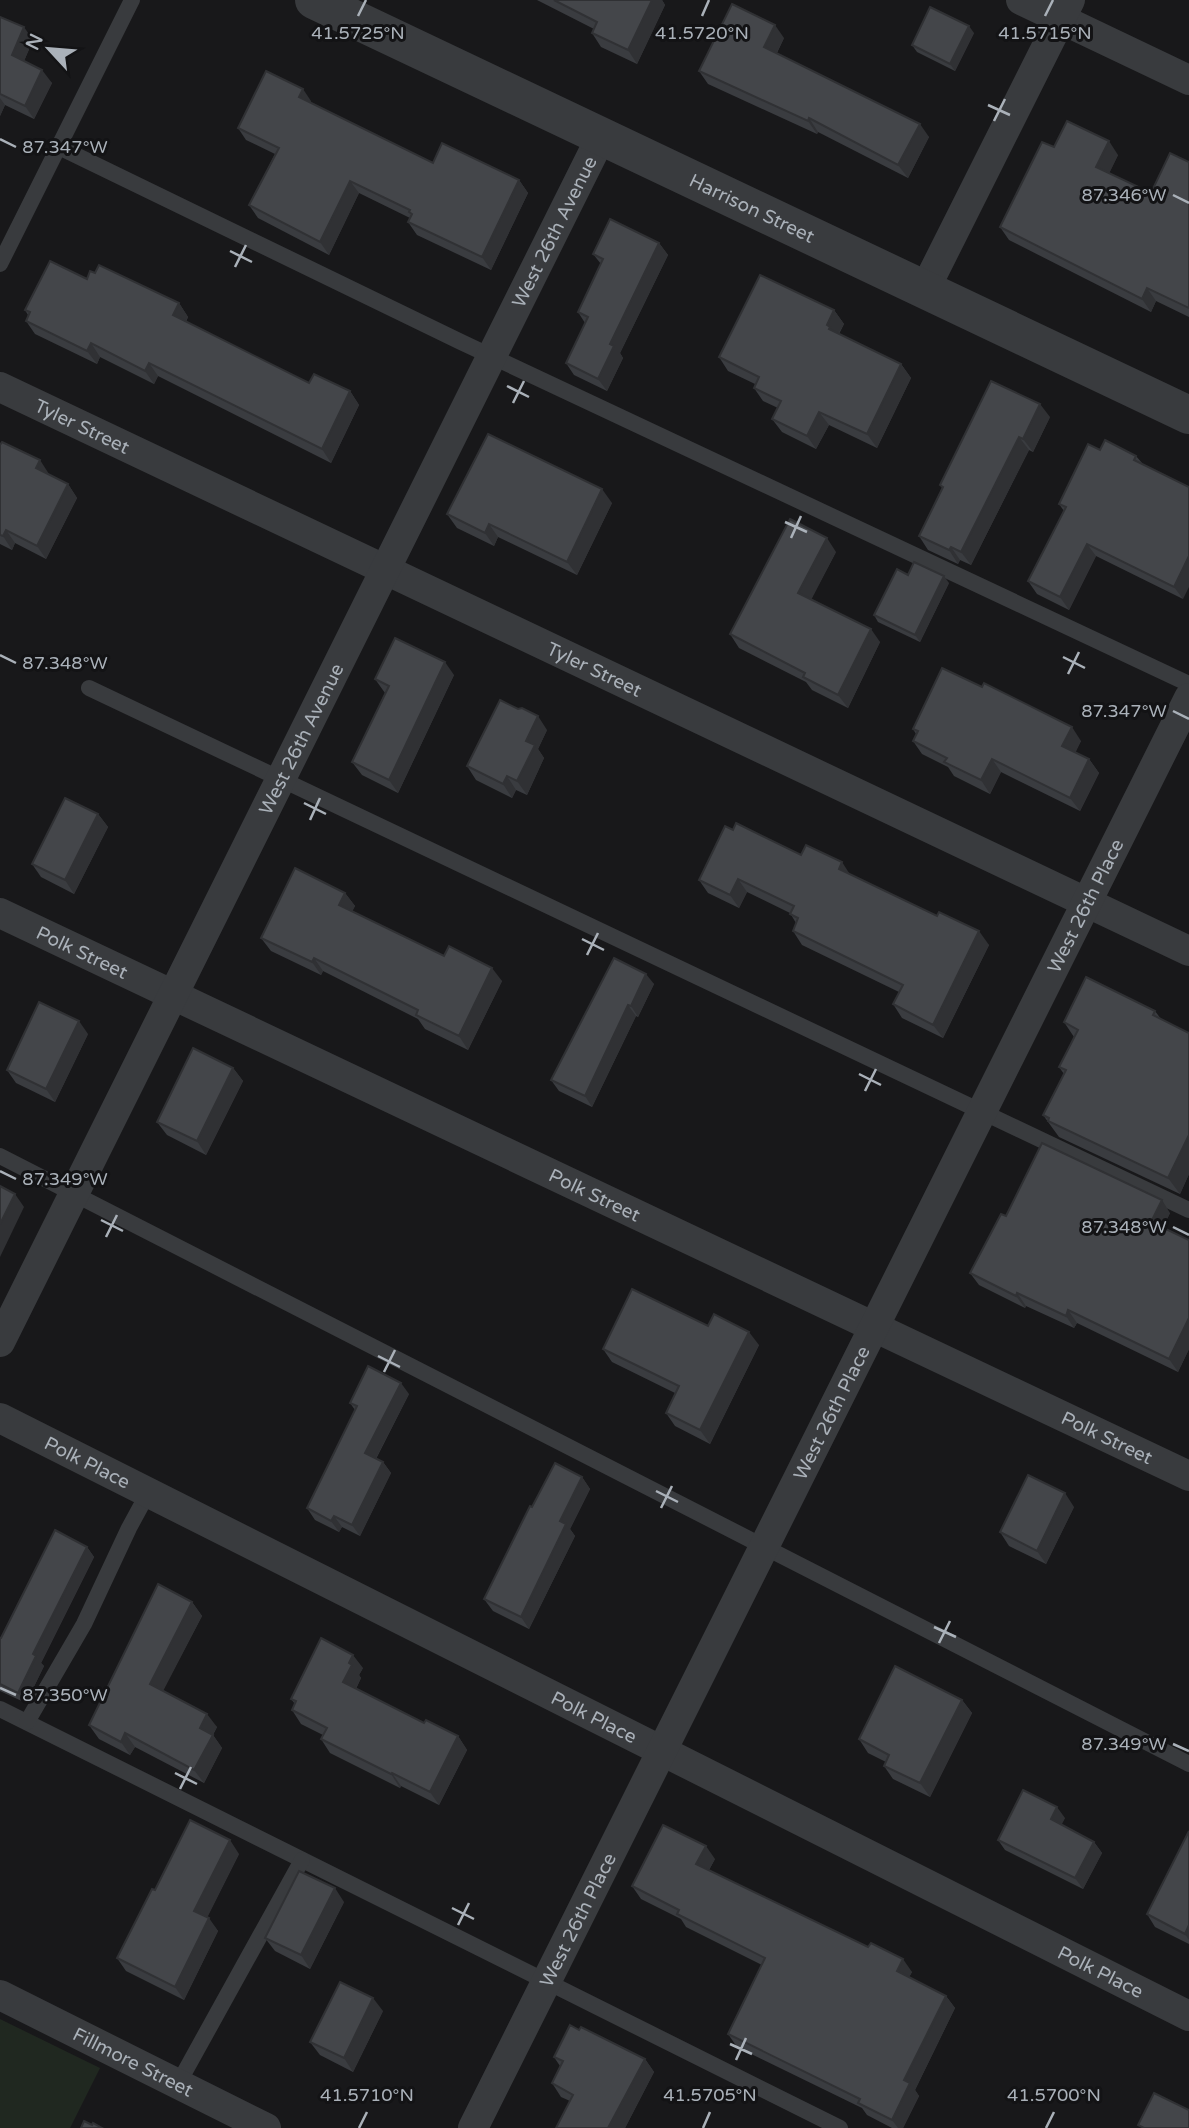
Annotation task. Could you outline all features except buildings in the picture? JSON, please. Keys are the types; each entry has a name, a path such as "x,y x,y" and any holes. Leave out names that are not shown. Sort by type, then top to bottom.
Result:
{"street":[{"name":"Harrison Street","path":"314,0 1189,415"},
{"path":"1021,0 1065,10 1189,80"},
{"path":"923,291 1065,10"},
{"name":"West 26th Avenue","path":"0,1342 601,137"},
{"name":"Tyler Street","path":"0,387 1189,951"},
{"name":"West 26th Place","path":"473,2128 1189,698"},
{"name":"Polk Street","path":"0,913 1189,1476"},
{"name":"Polk Place","path":"0,1418 1189,2016"},
{"name":"Fillmore Street","path":"0,1995 266,2128"}],"lane":[{"path":"0,264 132,0"},
{"path":"59,147 492,356 1189,684"},
{"path":"89,688 1189,1210"},
{"path":"0,1156 1189,1764"},
{"path":"27,1722 84,1624 148,1493"},
{"path":"0,1709 840,2128"},
{"path":"178,2084 302,1860"}],"shaded area":[{"path":"0,2019 100,2068 70,2128 0,2128"}]}
